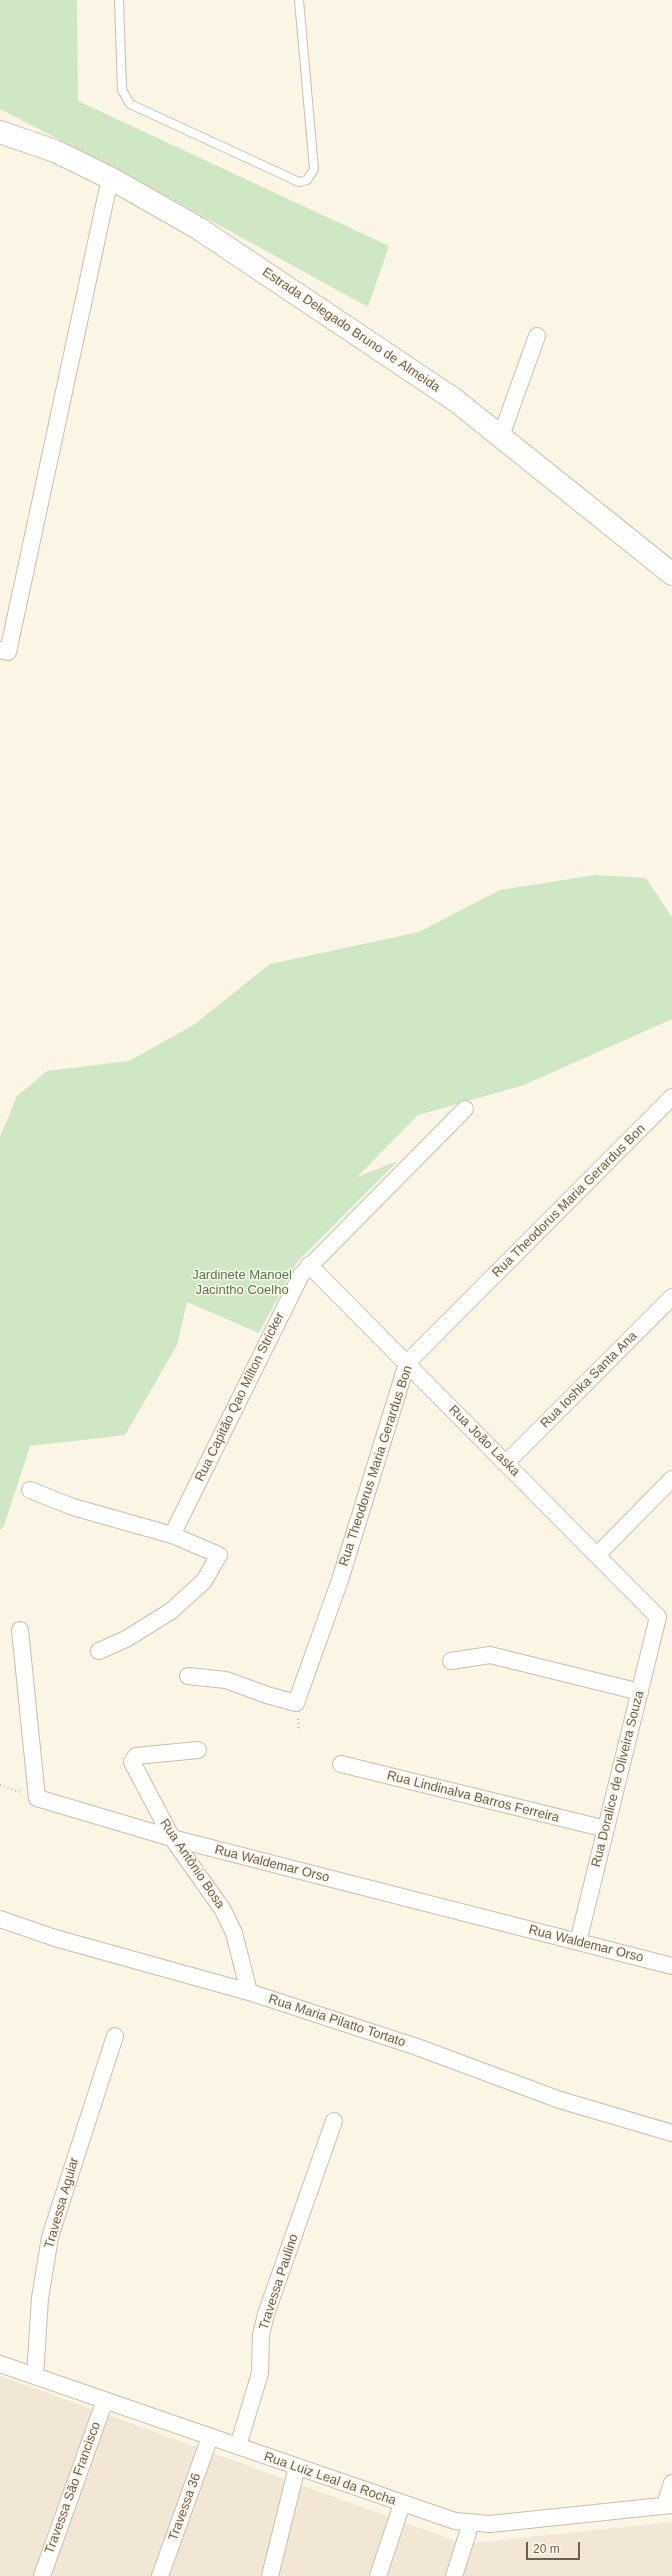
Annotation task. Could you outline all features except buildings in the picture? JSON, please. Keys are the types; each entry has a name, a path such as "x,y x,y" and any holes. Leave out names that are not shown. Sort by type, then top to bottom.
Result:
{"main road":[{"name":"Estrada Delegado Bruno de Almeida","path":"0,132 55,151 110,178 198,228 455,400 672,574"}],"street":[{"path":"0,650 8,652 110,178"},
{"path":"501,436 537,336"},
{"name":"Rua Theodorus Maria Gerardus Bon","path":"188,1676 226,1680 267,1695 296,1703 340,1580 407,1363 672,1097"},
{"name":"Rua Capitão Qao Milton Stricker","path":"172,1535 296,1283 309,1264 465,1109"},
{"name":"Rua João Laska","path":"309,1264 597,1555 665,1616"},
{"name":"Rua Ioshka Santa Ana","path":"506,1463 672,1297"},
{"path":"597,1555 672,1480"},
{"path":"30,1490 73,1508 172,1535 219,1555 212,1569 191,1594 171,1611 126,1639 99,1651"},
{"name":"Rua Doralice de Oliveira Souza","path":"578,1942 640,1692 665,1616"},
{"name":"Rua Waldemar Orso","path":"20,1630 37,1798 172,1838 672,1966"},
{"path":"451,1661 490,1655 640,1692"},
{"name":"Rua Antônio Bosa","path":"198,1750 136,1756 132,1762 172,1838 226,1916 236,1940 248,1992"},
{"name":"Rua Lindinalva Barros Ferreira","path":"341,1764 606,1829"},
{"name":"Rua Maria Pilatto Tortato","path":"0,1919 55,1938 248,1992 404,2043 560,2100 672,2133"},
{"name":"Travessa Aguiar","path":"35,2376 40,2298 50,2237 115,2036"},
{"name":"Travessa Paulino","path":"238,2446 260,2373 261,2335 266,2314 334,2121"},
{"name":"Rua Luiz Leal da Rocha","path":"0,2364 402,2504 432,2514 471,2523 513,2523 669,2505"},
{"name":"Travessa São Francisco","path":"42,2576 105,2400"},
{"name":"Travessa 36","path":"160,2576 210,2437"},
{"path":"270,2576 297,2467"},
{"path":"669,2505 672,2483"},
{"path":"378,2576 402,2504"},
{"path":"454,2576 471,2523"}],"lane":[{"path":"118,0 122,90 130,104 299,182 307,180 314,169 299,0"}],"shaded area":[{"path":"0,2376 464,2544 672,2522 672,2576 0,2576"}],"green space":[{"path":"0,0 77,0 78,101 389,246 368,307 128,175 0,109"},
{"name":"Jardinete Manoel Jacintho Coelho","path":"595,875 646,878 672,917 672,1019 524,1085 418,1115 357,1177 398,1161 297,1262 259,1333 187,1302 177,1345 125,1435 30,1446 4,1526 0,1530 0,1137 17,1096 47,1071 129,1061 192,1026 270,964 419,932 500,890"}]}
